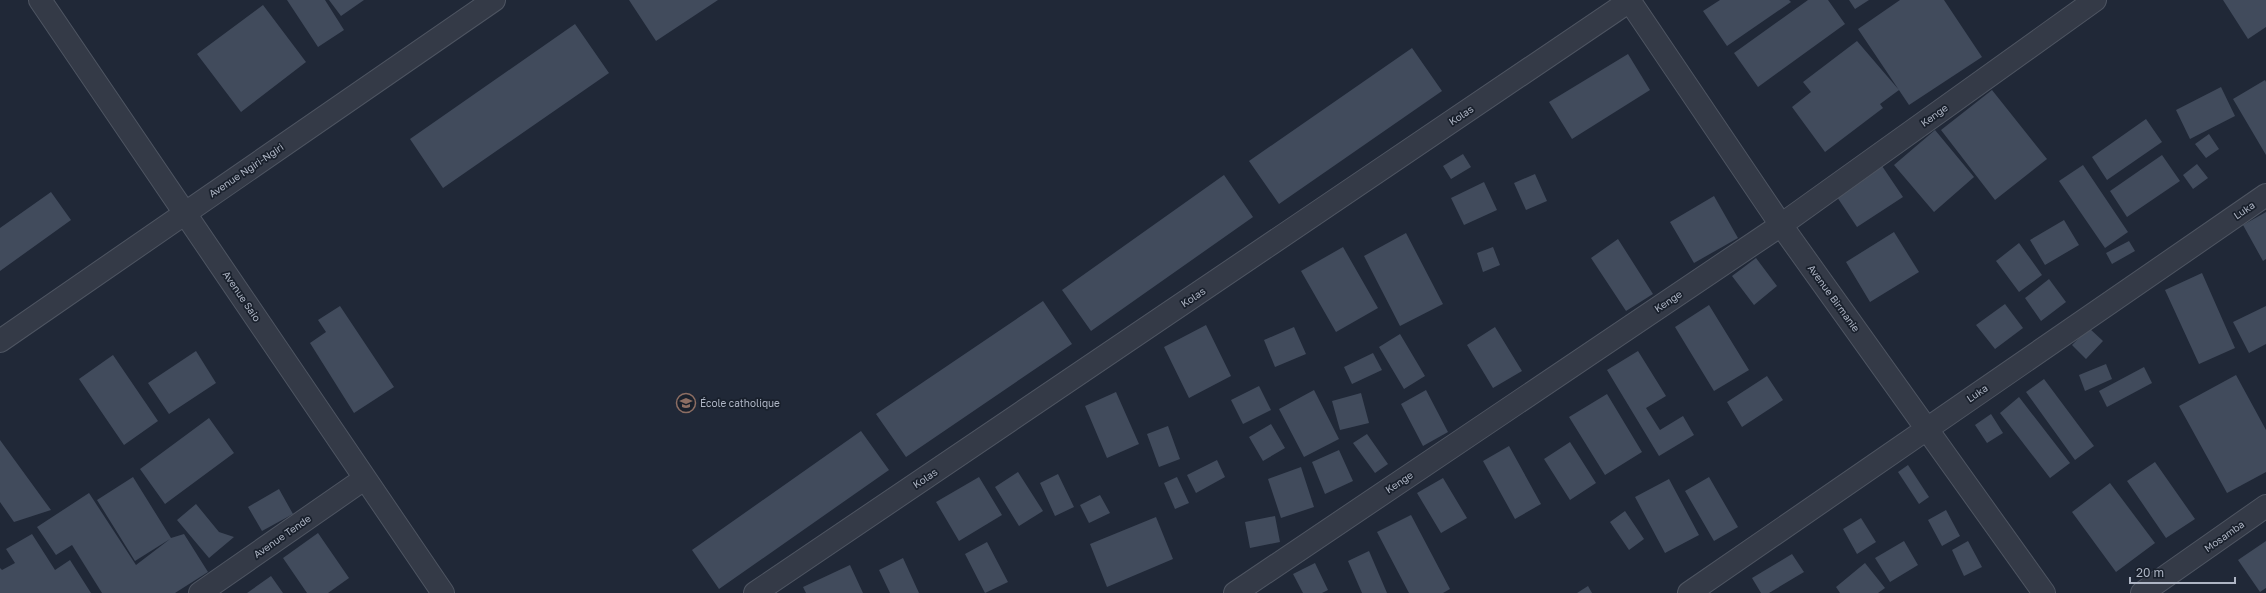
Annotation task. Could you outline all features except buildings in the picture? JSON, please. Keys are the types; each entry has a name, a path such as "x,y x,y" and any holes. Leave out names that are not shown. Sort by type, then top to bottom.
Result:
{"street":[{"name":"Avenue Saio","path":"40,0 185,211 364,479 443,593"},
{"name":"Avenue Ngiri-Ngiri","path":"0,341 185,211 494,0"},
{"name":"Avenue Birmanie","path":"1630,0 1781,225 1927,427 2044,593"},
{"name":"Kolas","path":"755,593 1630,0"},
{"name":"Kenge","path":"1235,593 1781,225 2094,0"},
{"name":"Luka","path":"1689,593 1927,427 2266,195"},
{"name":"Avenue Tende","path":"200,593 364,479"},
{"name":"Mosamba","path":"2142,593 2266,506"}],"place":[{"name":"École catholique","path":"686,403"}]}
